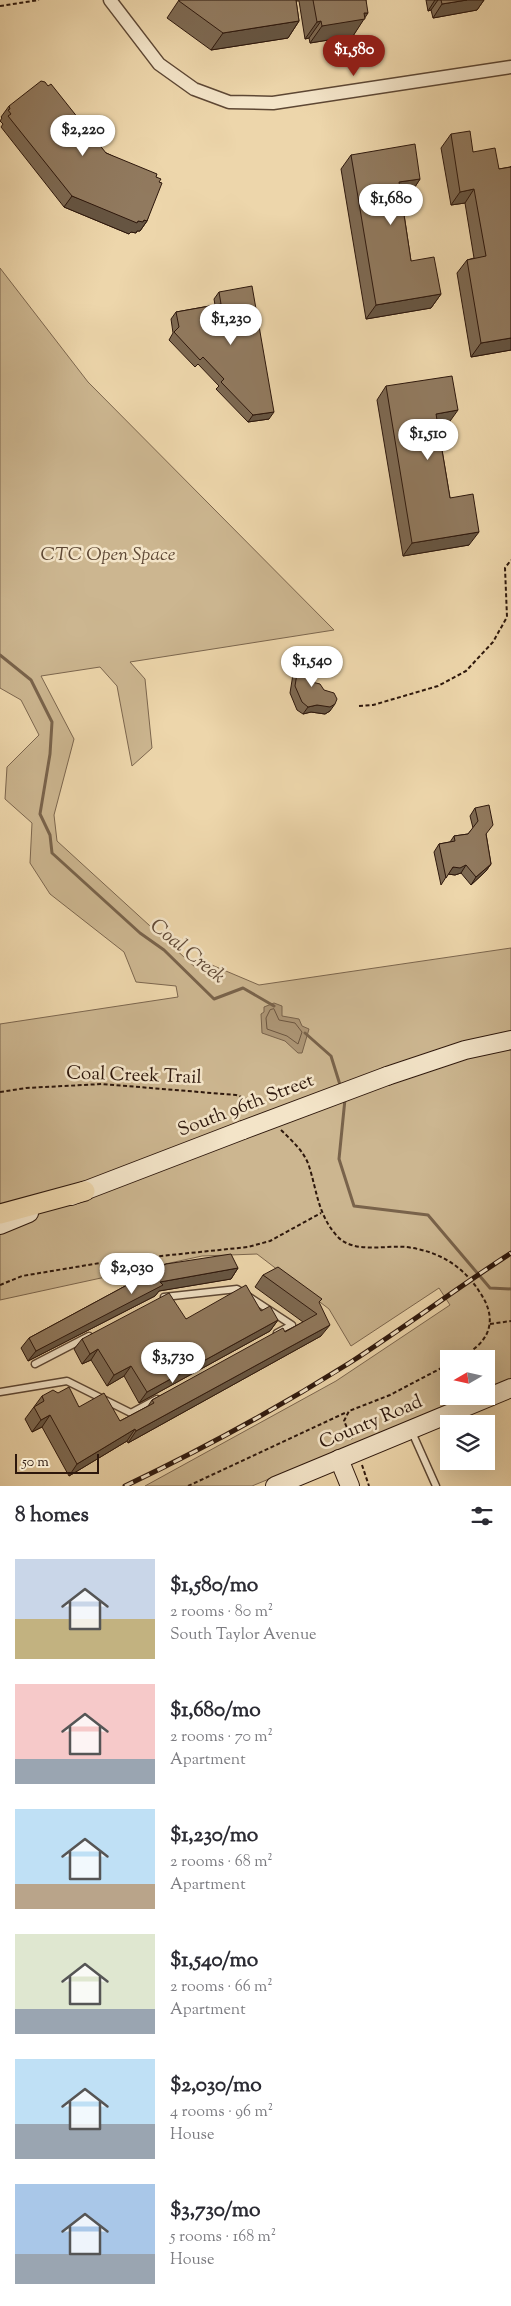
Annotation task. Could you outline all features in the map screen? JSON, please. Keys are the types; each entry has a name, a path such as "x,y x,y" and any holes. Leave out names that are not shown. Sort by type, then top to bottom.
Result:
{"main road":[{"name":"South 96th Street","path":"0,1225 387,1076 458,1052 511,1040"},
{"path":"0,1214 85,1191"},
{"name":"County Road","path":"275,1486 511,1388"},
{"path":"339,1459 350,1486"}],"street":[{"path":"110,0 158,64 194,89 229,102 273,103 511,67"}],"lane":[{"path":"153,1302 162,1298 237,1289 292,1325 266,1339"},
{"path":"35,1364 94,1333"},
{"path":"0,1392 67,1381 131,1413 165,1395"},
{"path":"410,1429 436,1486"}],"path":[{"path":"0,6 39,0"},
{"path":"360,706 373,705 438,686 466,671 493,642 507,616 505,568 511,560"},
{"name":"Coal Creek Trail","path":"0,1092 26,1088 102,1084 236,1095"},
{"path":"300,1149 309,1165 321,1213 338,1237 355,1247 407,1247 424,1251 455,1264 467,1273 485,1301 490,1324 485,1337 471,1350"},
{"path":"0,1285 22,1276 112,1261 248,1247 270,1241 321,1213"},
{"path":"490,1324 511,1320"},
{"path":"188,1486 349,1411 390,1395 440,1369"},
{"path":"349,1411 344,1421 358,1451 369,1486"}],"green space":[{"name":"CTC Open Space","path":"0,268 88,382 334,630 130,662 145,679 152,748 132,766 117,686 100,667 41,676 74,739 54,815 57,841 196,968 207,963 259,985 511,948 511,1380 495,1386 495,1350 440,1350 440,1405 450,1405 252,1486 145,1486 336,1381 450,1305 439,1288 351,1346 329,1309 257,1254 202,1256 0,1300 0,1024 178,997 176,986 136,982 124,952 50,894 30,863 32,823 5,799 7,767 39,735 21,700 0,688"}],"water":[{"path":"274,1003 282,1006 282,1016 299,1019 302,1026 309,1029 302,1053 298,1053 285,1041 262,1033 261,1014 264,1012 264,1007"}],"building":[{"path":"179,0 296,0 299,21 223,33"},
{"path":"313,0 366,0 368,13 364,13 365,19 322,26 321,21 317,22"},
{"path":"441,0 467,0 442,4"},
{"path":"41,81 45,82 48,86 51,84 106,153 157,174 156,177 161,179 159,182 162,183 147,221 138,221 137,223 72,196 8,116 11,114 8,110 10,109 9,106"},
{"path":"470,131 473,152 495,148 499,169 511,167 511,338 481,343 467,260 486,256 474,189 460,192 451,134"},
{"path":"415,144 420,179 399,182 411,261 434,257 441,294 376,305 351,155"},
{"path":"252,286 274,412 253,415 221,382 224,379 203,357 200,360 174,332 179,327 176,312 221,304 219,292"},
{"path":"452,376 458,410 436,414 450,498 473,494 479,532 412,543 386,386"},
{"path":"299,661 315,664 312,682 320,684 324,690 334,693 337,699 335,704 330,707 317,705 308,707 302,702 295,686"},
{"path":"489,805 493,825 486,834 491,864 476,877 466,865 460,868 453,867 446,878 439,844 455,841 454,836 468,834 478,821 475,808"},
{"path":"231,1254 238,1268 160,1282 163,1285 36,1351 29,1338 166,1264"},
{"path":"278,1267 322,1299 319,1302 330,1325 136,1431 135,1429 77,1464 50,1415 41,1420 34,1407 44,1401 42,1396 53,1390 58,1393 69,1387 79,1407 104,1393 120,1421 154,1403 152,1400 283,1328 285,1332 317,1314 263,1275"},
{"path":"246,1285 261,1311 270,1306 278,1320 147,1392 131,1366 114,1375 98,1349 90,1354 82,1339 169,1293 186,1319"}],"waterway":[{"name":"Coal Creek","path":"0,655 31,680 52,722 50,754 40,814 50,835 52,853 140,933 164,950 214,999 243,988 274,1006"},
{"name":"Coal Creek","path":"305,1033 331,1056 341,1088"},
{"name":"Coal Creek","path":"345,1099 339,1159 354,1206 428,1215 490,1288 511,1289"}],"railway":[{"path":"125,1486 296,1396 371,1349 511,1253"}]}
